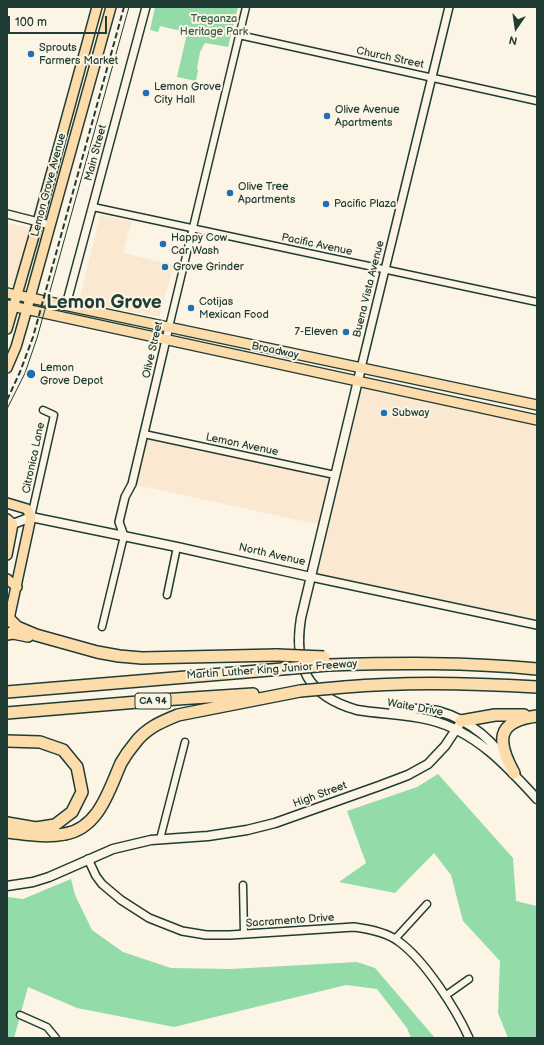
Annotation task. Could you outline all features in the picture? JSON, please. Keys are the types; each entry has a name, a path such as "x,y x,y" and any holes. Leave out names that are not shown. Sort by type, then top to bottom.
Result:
{"highway":[{"path":"8,620 17,627 36,635 97,652 126,656 142,658 277,656 326,661"},
{"path":"7,634 13,633 30,636 36,635"},
{"name":"Martin Luther King Junior Freeway","path":"7,692 282,668 326,661 352,664 494,665 537,668"},
{"name":"Martin Luther King Junior Freeway","path":"7,713 370,685 422,683 537,687"},
{"path":"7,832 44,837 65,834 83,827 95,816 106,800 122,762 136,742 149,728 162,721 178,715 300,691"},
{"path":"458,725 495,715 537,715"},
{"path":"514,774 506,759 503,748 502,739 504,732 509,725 516,720 537,715"},
{"path":"7,741 40,742 63,750 77,767 82,792 72,812 55,825 36,828 7,824"}],"main road":[{"name":"Lemon Grove Avenue","path":"7,328 11,306 17,295 38,222 97,7"},
{"name":"Lemon Grove Avenue","path":"7,368 16,348 111,7"},
{"name":"Broadway","path":"7,293 537,405"},
{"name":"Broadway","path":"11,306 537,420"},
{"name":"Buena Vista Avenue","path":"311,577 361,368"},
{"name":"North Avenue","path":"7,503 27,509 31,517 304,574 311,577"},
{"path":"7,555 10,522 31,517 8,620"},
{"name":"Waite Drive","path":"311,577 299,628 299,649 304,671 309,681 334,701 346,707 368,712 425,709 436,710 458,725 489,750 537,799"},
{"path":"7,579 16,587"},
{"name":"High Street","path":"7,886 33,882 49,877 112,849 150,840 208,836 268,825 401,778 428,764 445,746 458,725"}],"street":[{"name":"Main Street","path":"66,305 146,7"},
{"name":"Olive Street","path":"102,627 124,536 119,522 125,497 132,484 246,7"},
{"name":"Buena Vista Avenue","path":"361,368 448,7"},
{"name":"Church Street","path":"239,35 537,101"},
{"name":"Pacific Avenue","path":"93,207 537,302"},
{"path":"7,214 50,225"},
{"name":"Citronica Lane","path":"31,517 54,415 43,410"},
{"name":"Lemon Avenue","path":"144,434 335,475"},
{"path":"167,595 177,547"},
{"name":"North Avenue","path":"311,577 537,625"},
{"path":"160,839 184,742"},
{"name":"Sacramento Drive","path":"88,859 96,876 102,884 121,900 149,918 170,927 194,933 218,936 354,927 379,932 395,939 422,963 456,1012 469,1038"},
{"path":"243,885 244,934"},
{"path":"395,939 427,904"},
{"path":"445,996 469,979"},
{"path":"20,1015 47,1027 56,1038"}],"shaded area":[{"path":"100,215 132,221 123,253 174,265 159,317 79,302"},
{"path":"7,223 30,228 14,285 8,288 7,288"},
{"path":"359,383 537,421 537,624 312,575"},
{"path":"144,434 333,476 321,525 132,484"}],"green space":[{"name":"Treganza Heritage Park","path":"155,7 238,7 228,47 205,43 200,52 196,81 177,77 186,38 181,31 160,26 158,32 150,30"},
{"path":"438,774 513,858 516,901 537,906 537,1038 508,1038 498,1013 500,961 463,921 451,875 434,853 395,893 339,882 366,863 347,811 417,787"},
{"path":"71,879 75,895 92,930 123,952 171,968 231,969 357,962 375,968 435,1038 411,1038 407,1028 377,989 346,985 174,1027 77,1008 28,987 14,1038 7,1038 7,897 23,899"}],"tram line":[{"path":"7,409 25,373 37,338 129,7"}],"railway":[{"path":"7,400 20,372 33,337 124,7"}],"place":[{"name":"Sprouts Farmers Market","path":"31,54"},
{"name":"Lemon Grove City Hall","path":"146,93"},
{"name":"Olive Avenue Apartments","path":"327,116"},
{"name":"Olive Tree Apartments","path":"230,193"},
{"name":"Pacific Plaza","path":"326,204"},
{"name":"Happy Cow Car Wash","path":"163,244"},
{"name":"Grove Grinder","path":"165,267"},
{"name":"Cotijas Mexican Food","path":"191,308"},
{"name":"7-Eleven","path":"346,332"},
{"name":"Lemon Grove Depot","path":"31,374"},
{"name":"Subway","path":"384,413"}],"district":[{"name":"Lemon Grove","path":"104,303"}]}
